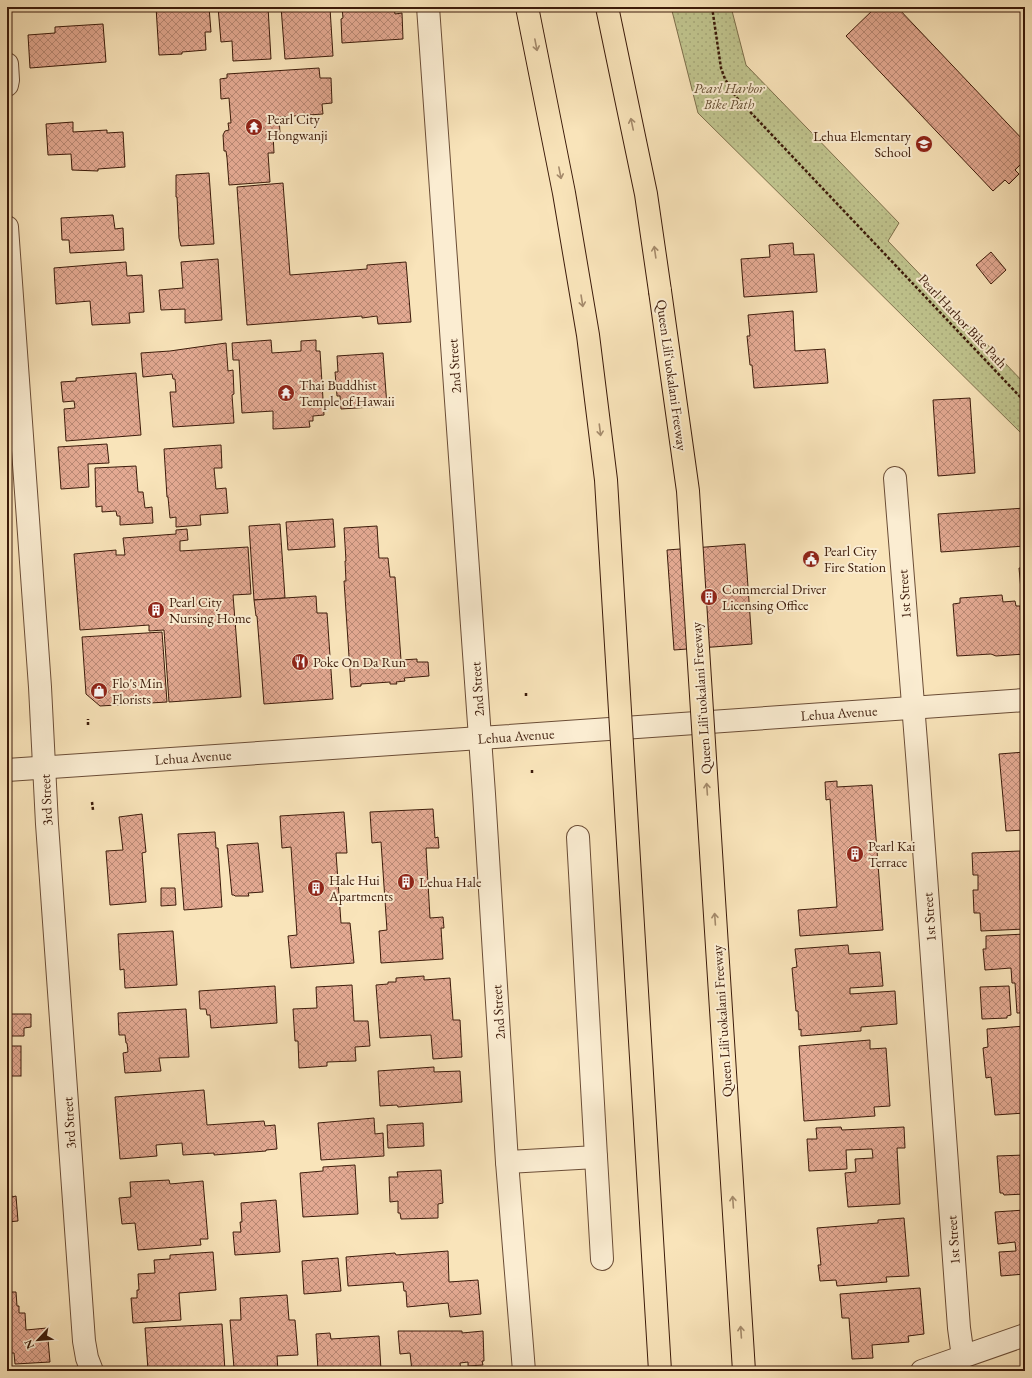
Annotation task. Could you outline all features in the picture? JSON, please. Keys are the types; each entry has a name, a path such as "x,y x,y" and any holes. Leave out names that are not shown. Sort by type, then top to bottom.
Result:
{"highway":[{"path":"527,7 564,194 588,335 606,480 660,1371"},
{"name":"Queen Liliʻuokalani Freeway","path":"607,7 646,194 688,491 744,1371"}],"street":[{"name":"2nd Street","path":"428,7 480,738 507,1162 524,1371"},
{"path":"7,64 7,85"},
{"name":"3rd Street","path":"7,227 84,1341 87,1358 92,1371"},
{"name":"1st Street","path":"895,478 918,767 959,1328 963,1357"},
{"name":"Lehua Avenue","path":"7,770 1025,700"},
{"path":"578,837 602,1259"},
{"path":"507,1162 596,1157"},
{"path":"922,1371 1025,1335"}],"path":[{"name":"Pearl Harbor Bike Path","path":"712,7 721,68 725,79 736,96 1025,402"},
{"path":"526,693 526,698"},
{"path":"88,720 88,725"},
{"path":"92,802 93,810"}],"green space":[{"name":"Pearl Harbor Bike Path","path":"671,7 731,7 746,65 899,223 888,241 1025,384 1025,437 698,113"}],"building":[{"path":"35,7 84,7 35,11"},
{"path":"156,7 209,7 211,32 205,32 206,50 182,52 182,54 159,55"},
{"path":"218,7 268,7 271,59 233,61 232,41 221,42"},
{"path":"281,7 330,8 333,56 285,59"},
{"path":"342,7 394,7 395,14 402,13 403,39 342,43"},
{"path":"876,7 897,7 1025,142 1025,160 1015,170 1019,174 1009,184 1005,180 993,191 846,36"},
{"path":"103,24 106,62 30,68 28,35 55,33 55,27"},
{"name":"Pearl City Hongwanji","path":"319,68 320,78 331,78 332,103 322,104 323,114 279,117 280,133 273,134 274,153 268,153 270,182 229,185 227,158 226,151 224,151 223,135 225,131 229,130 228,123 231,123 229,98 221,99 220,79 227,78 227,74"},
{"path":"73,122 73,132 107,130 107,133 123,132 125,167 98,169 98,171 72,170 71,154 48,155 46,124"},
{"path":"209,173 214,244 181,246 176,197 176,175"},
{"path":"283,183 290,275 367,269 367,265 406,262 411,322 378,324 377,316 362,318 362,316 247,325 237,187"},
{"path":"113,215 115,229 123,228 124,250 70,253 69,240 62,240 61,218"},
{"path":"793,243 794,255 814,254 817,292 744,297 741,259 770,257 769,245"},
{"path":"991,252 1006,270 991,284 976,265"},
{"path":"218,259 222,320 185,323 185,309 161,310 159,290 183,288 181,262"},
{"path":"126,262 127,276 142,275 144,312 129,313 130,323 92,325 90,301 56,304 54,268"},
{"path":"793,311 795,351 825,349 828,383 754,388 747,336 750,336 748,315"},
{"path":"271,340 272,353 301,351 301,341 316,340 316,351 320,351 324,415 313,416 313,421 309,421 310,427 273,429 273,411 242,413 239,360 233,360 232,343"},
{"path":"226,343 228,371 233,370 234,394 232,395 234,423 173,427 170,392 176,392 175,379 173,379 172,374 143,377 141,353 170,351"},
{"path":"383,353 387,406 341,409 340,396 337,396 335,372 338,372 337,356"},
{"path":"136,373 141,435 66,441 64,409 75,408 74,401 63,402 61,382 76,381 76,378"},
{"path":"970,398 975,473 938,476 933,400"},
{"path":"107,444 109,463 88,464 89,487 61,489 58,447"},
{"path":"221,445 222,468 214,468 216,489 226,488 228,513 200,515 201,525 176,527 176,517 170,518 164,449"},
{"path":"136,466 138,492 143,492 145,508 152,507 153,523 120,525 120,516 117,516 116,511 102,512 102,506 96,507 95,468"},
{"path":"1025,508 1025,546 941,552 938,514"},
{"path":"333,519 335,547 288,550 286,522"},
{"path":"280,524 285,598 254,600 249,526"},
{"path":"377,526 379,558 388,558 390,577 395,577 401,660 417,659 417,662 428,662 429,676 404,678 405,681 396,682 397,684 390,684 390,682 361,684 361,686 351,687 344,581 346,581 346,561 344,528"},
{"name":"Pearl City Nursing Home","path":"187,529 188,540 180,541 180,551 248,547 251,594 233,595 241,697 169,702 164,630 149,631 149,625 80,630 74,554 116,550 116,555 125,555 123,538 176,534 176,530"},
{"name":"Commercial Driver Licensing Office","path":"745,544 752,644 674,650 667,550"},
{"path":"1022,561 1025,561 1025,600 1022,601 1019,568 1023,568"},
{"path":"1002,595 1003,602 1015,601 1016,606 1020,606 1020,610 1025,610 1025,654 957,656 953,604 960,603 960,598"},
{"path":"316,596 317,613 327,613 333,699 264,704 257,616 254,600"},
{"path":"162,632 167,702 100,706 86,694 82,637"},
{"path":"1025,752 1025,830 1006,831 999,754"},
{"name":"Pearl Kai Terrace","path":"837,781 837,787 872,785 883,930 800,936 798,910 837,907 830,799 826,800 825,782"},
{"name":"Lehua Hale","path":"433,809 435,838 438,837 439,848 426,848 430,918 443,917 444,928 441,928 443,959 381,963 379,931 387,930 381,842 372,843 370,812"},
{"name":"Hale Hui Apartments","path":"344,812 347,853 336,853 341,923 350,923 354,963 291,968 288,936 297,935 291,847 282,848 280,816"},
{"path":"142,814 146,852 142,853 146,902 110,905 106,851 123,850 119,817"},
{"path":"215,832 216,848 218,848 222,907 184,910 178,834"},
{"path":"258,843 263,892 248,893 249,896 232,895 227,845"},
{"path":"1020,851 1020,890 1025,890 1025,929 981,931 980,913 974,913 973,890 978,890 978,875 973,875 972,853"},
{"path":"161,888 175,888 176,905 161,906"},
{"path":"173,931 177,985 125,988 124,969 120,970 118,934"},
{"path":"1025,934 1025,1013 1017,1013 1015,983 1012,983 1011,968 985,970 983,949 986,949 986,936"},
{"path":"848,945 849,954 880,952 883,986 850,988 850,994 895,991 897,1024 861,1027 861,1031 801,1036 801,1029 799,1030 798,1011 796,1011 792,968 797,967 795,949"},
{"path":"424,976 424,980 450,978 453,1020 460,1020 462,1057 433,1059 431,1035 380,1038 376,985 396,982 396,978"},
{"path":"352,985 354,1021 368,1021 370,1046 355,1047 356,1061 327,1062 327,1066 299,1068 298,1041 295,1041 293,1009 317,1008 316,987"},
{"path":"275,986 277,1023 211,1028 210,1015 207,1015 206,1009 200,1009 199,991"},
{"path":"1009,986 1011,1015 1007,1016 1007,1018 982,1019 980,987"},
{"path":"186,1009 189,1057 159,1058 161,1071 125,1073 123,1053 128,1052 127,1043 125,1035 119,1035 118,1013"},
{"path":"7,1014 31,1014 31,1027 24,1028 24,1036 7,1036"},
{"path":"1025,1026 1025,1113 995,1115 991,1077 986,1078 983,1048 988,1047 987,1029"},
{"path":"870,1040 870,1049 886,1048 890,1106 874,1107 875,1116 804,1121 799,1046"},
{"path":"7,1046 21,1046 21,1076 7,1076"},
{"path":"434,1067 434,1072 460,1071 462,1102 398,1107 397,1105 380,1106 378,1071"},
{"path":"204,1090 207,1125 264,1121 265,1126 275,1125 277,1149 214,1155 214,1153 183,1155 182,1143 156,1145 157,1156 120,1159 115,1097"},
{"path":"374,1118 375,1134 383,1133 384,1156 321,1160 318,1123"},
{"path":"423,1123 424,1146 388,1148 387,1125"},
{"path":"841,1127 842,1130 904,1127 905,1148 897,1148 900,1204 848,1207 845,1173 856,1172 855,1159 873,1158 872,1149 846,1150 847,1169 809,1171 807,1139 817,1139 816,1128"},
{"path":"1025,1155 1025,1194 1004,1195 1003,1193 1000,1193 997,1156"},
{"path":"355,1165 358,1214 303,1217 300,1173 323,1171 323,1167"},
{"path":"441,1170 443,1203 438,1204 438,1218 401,1219 400,1213 398,1213 398,1201 390,1202 389,1177 398,1177 397,1172"},
{"path":"169,1180 170,1184 203,1181 208,1239 200,1239 201,1245 138,1250 135,1223 122,1224 119,1198 131,1197 130,1182"},
{"path":"7,1187 10,1187 12,1197 16,1196 18,1221 7,1222"},
{"path":"276,1200 280,1252 235,1255 233,1232 241,1232 241,1203"},
{"path":"1025,1210 1025,1274 1001,1276 999,1252 1016,1251 1015,1242 998,1244 995,1212"},
{"path":"904,1218 909,1276 886,1277 887,1282 837,1286 836,1280 820,1281 818,1265 821,1265 817,1228 878,1223 878,1220"},
{"path":"448,1251 449,1282 478,1280 481,1314 450,1317 448,1303 407,1307 406,1291 404,1291 403,1282 348,1286 346,1257"},
{"path":"213,1252 216,1290 179,1293 181,1320 133,1323 131,1298 137,1298 137,1290 139,1290 138,1274 155,1273 154,1260 170,1259 170,1255"},
{"path":"338,1258 341,1291 304,1294 302,1261"},
{"path":"920,1288 924,1334 908,1336 909,1342 872,1345 873,1358 852,1359 849,1318 842,1318 840,1294"},
{"path":"7,1292 16,1292 19,1313 25,1313 26,1330 47,1328 50,1362 15,1364 14,1353 7,1353"},
{"path":"287,1295 289,1320 295,1320 298,1355 277,1356 278,1371 247,1371 247,1368 234,1368 230,1320 241,1320 240,1298"},
{"path":"222,1324 225,1371 148,1370 145,1328"},
{"path":"398,1331 462,1331 462,1333 483,1331 483,1365 468,1366 468,1362 460,1363 461,1371 412,1371 410,1353 400,1354"},
{"path":"330,1333 331,1339 379,1336 381,1370 393,1371 318,1371 316,1334"},
{"path":"999,1367 1001,1371 988,1371"},
{"path":"50,1368 50,1371 7,1371"}],"place":[{"name":"Pearl City Hongwanji","path":"254,127"},
{"name":"Lehua Elementary School","path":"924,144"},
{"name":"Thai Buddhist Temple of Hawaii","path":"286,393"},
{"name":"Pearl City Fire Station","path":"811,559"},
{"name":"Commercial Driver Licensing Office","path":"709,597"},
{"name":"Pearl City Nursing Home","path":"156,610"},
{"name":"Poke On Da Run","path":"300,662"},
{"name":"Flo's Min Florists","path":"99,691"},
{"name":"Pearl Kai Terrace","path":"855,854"},
{"name":"Lehua Hale","path":"406,882"},
{"name":"Hale Hui Apartments","path":"316,888"}]}
